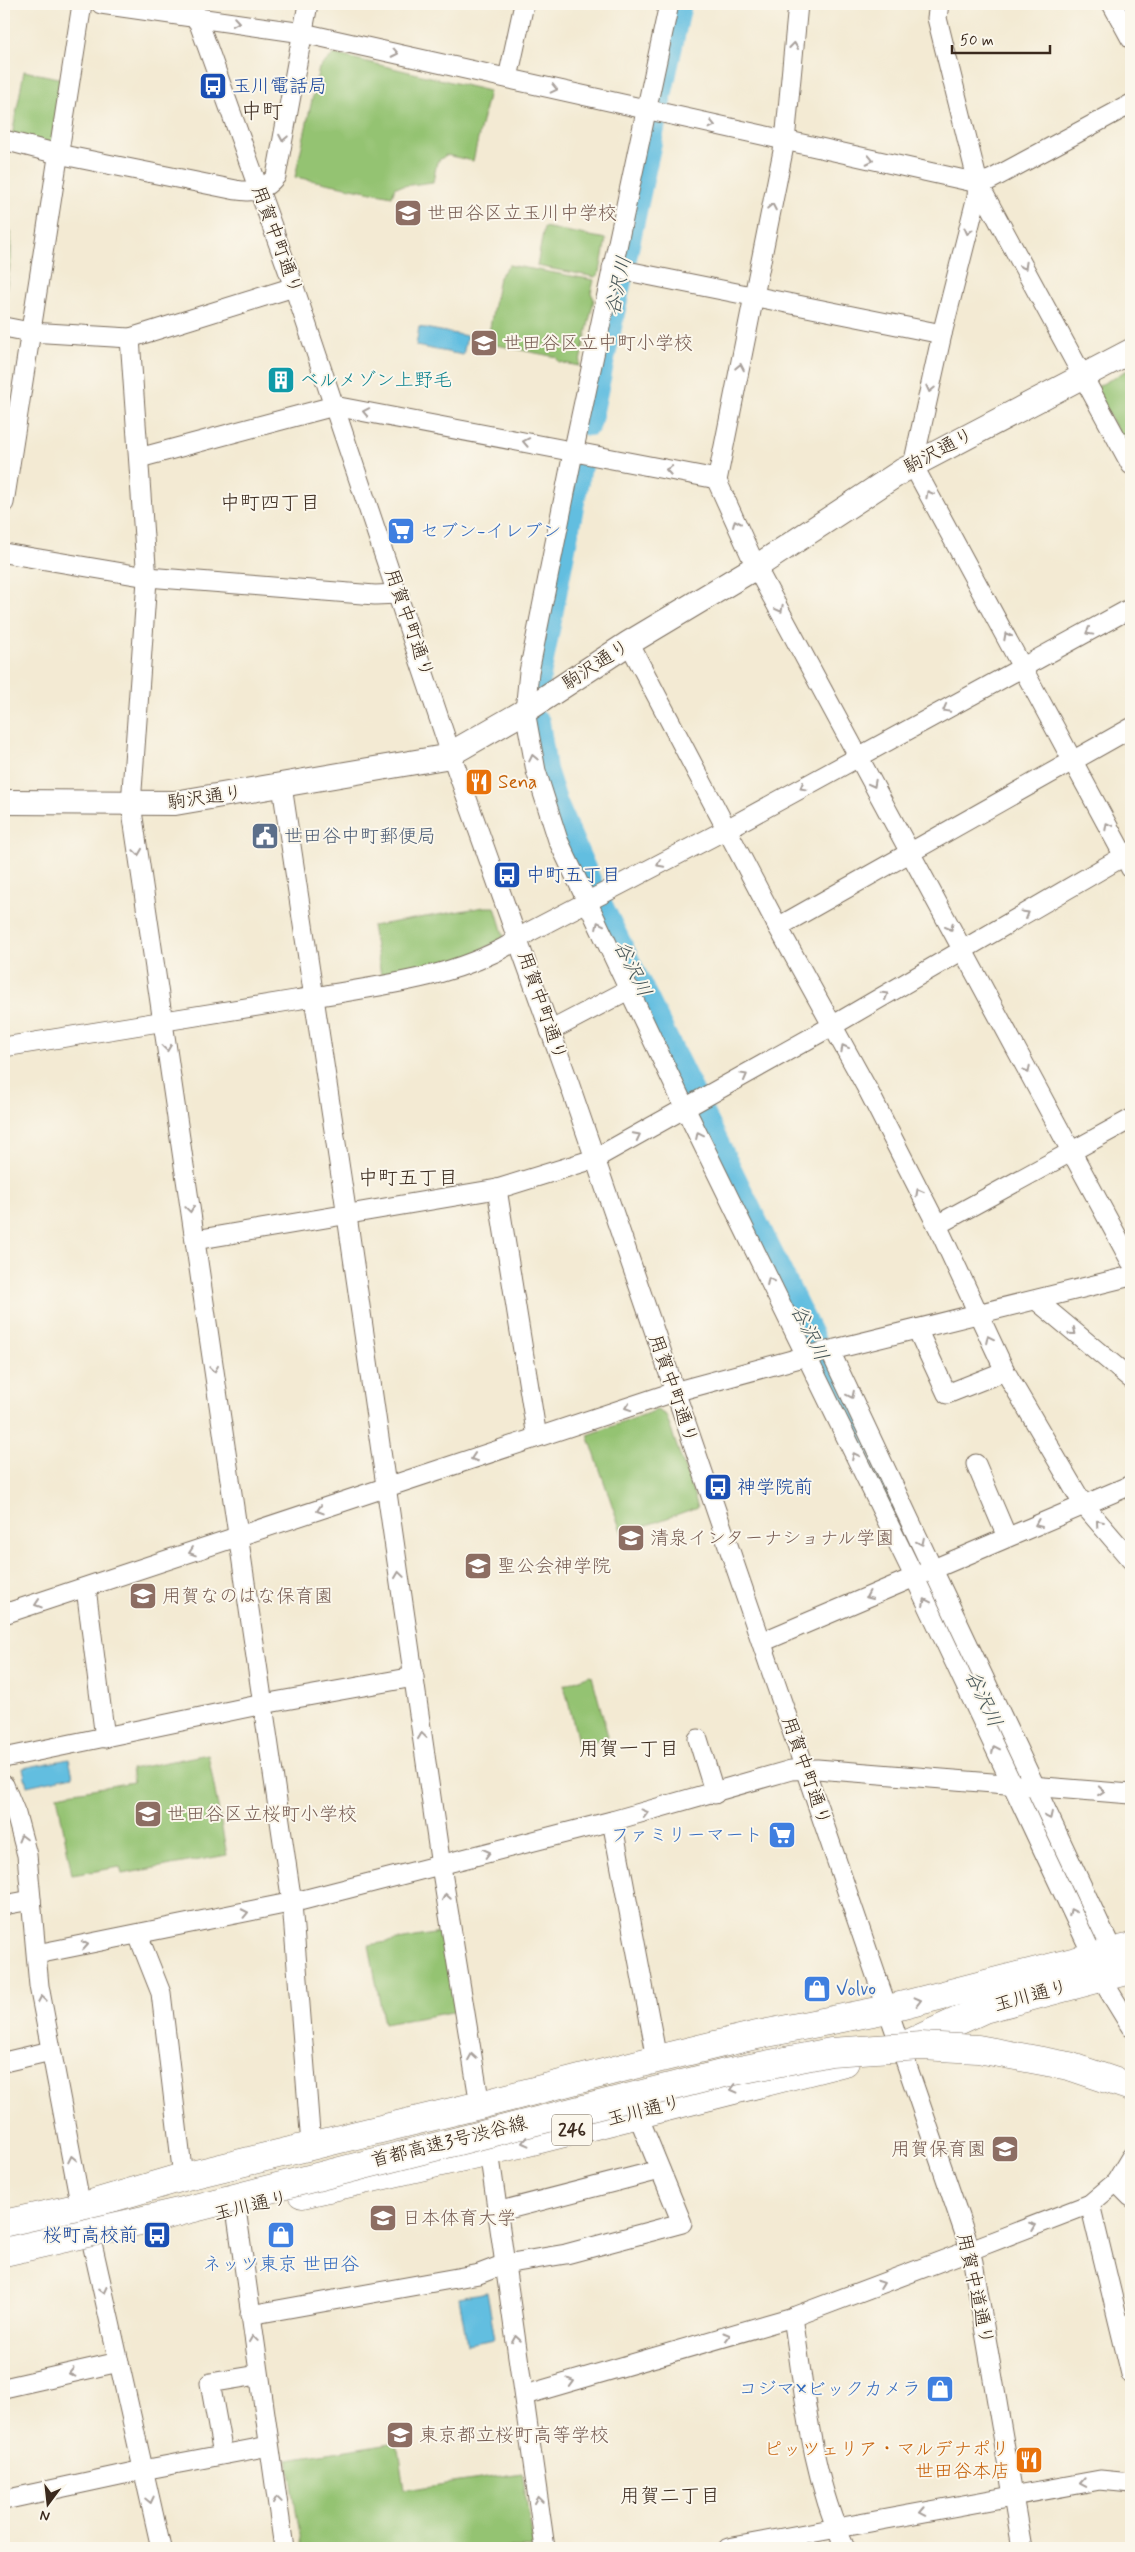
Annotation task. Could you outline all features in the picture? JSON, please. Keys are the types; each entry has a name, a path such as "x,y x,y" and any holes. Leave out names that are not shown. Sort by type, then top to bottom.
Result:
{"highway":[{"name":"玉川通り","path":"4,2224 81,2207 183,2177 311,2144 480,2105 752,2036 1118,1965"},
{"name":"玉川通り","path":"4,2262 489,2151 636,2112 904,2053 984,2009 1118,1965"},
{"name":"首都高速3号渋谷線","path":"4,2236 174,2197 691,2064 812,2039 888,2031 942,2030 981,2033 1064,2048 1131,2069"},
{"name":"首都高速3号渋谷線","path":"4,2252 179,2212 725,2072 831,2052 921,2046 978,2049 1060,2064 1131,2087"}],"main road":[{"name":"駒沢通り","path":"4,802 175,803 282,786 452,754 525,711 629,643 756,567 913,466 1082,372 1131,351"}],"street":[{"path":"4,503 82,4"},
{"path":"101,4 195,10 508,78 981,188"},
{"path":"4,140 58,154 236,190 259,190 269,185 276,176 308,4"},
{"path":"508,78 524,4"},
{"path":"668,4 655,113 574,452 529,672 525,711 536,771 558,840 595,898 630,989 694,1104 807,1356 914,1576 1011,1784 1118,1965"},
{"path":"798,4 785,141 717,479 756,567 1131,1262"},
{"path":"939,4 937,18 981,188 1131,465"},
{"path":"1112,4 1131,39"},
{"name":"用賀中町通り","path":"195,10 294,287 399,594 513,943 550,1032 888,2009"},
{"path":"195,1240 347,1216 497,1189 594,1159 832,1026 963,950 1129,859 1073,761 913,466 942,334 977,196 981,188 990,180 1131,104"},
{"path":"619,270 942,334"},
{"path":"4,327 30,332 130,338 294,287"},
{"path":"130,338 147,577 131,804 292,1903 311,2144"},
{"path":"139,458 334,406 717,479"},
{"path":"4,553 147,577 375,595 399,594"},
{"path":"4,1047 453,971 513,943 727,829 1131,608"},
{"path":"629,643 937,1225 1005,1371 1084,1504 1131,1560"},
{"path":"778,927 1131,728"},
{"path":"282,786 347,1216 441,1866 480,2105"},
{"path":"550,1032 630,989"},
{"path":"937,1225 1131,1119"},
{"path":"497,1189 537,1438"},
{"path":"4,1614 674,1392 807,1356 1131,1276"},
{"path":"1036,1300 1131,1379"},
{"path":"918,1329 947,1394 1005,1371"},
{"path":"828,1352 934,1568 1118,1965 1131,2027"},
{"path":"976,1464 1008,1537"},
{"path":"762,1642 1131,1485"},
{"path":"86,1588 105,1738"},
{"path":"4,1758 263,1704 414,1677"},
{"path":"698,1738 715,1794"},
{"path":"37,1954 292,1903 715,1794 791,1770 805,1769 1131,1794"},
{"path":"4,1785 16,1814 27,1855 39,1986 81,2207"},
{"path":"612,1821 657,2059"},
{"path":"4,1905 31,1900"},
{"path":"138,1935 160,1993 183,2177"},
{"name":"用賀中道通り","path":"888,2009 973,2262 1022,2548"},
{"path":"4,2062 51,2051"},
{"path":"904,2053 998,2062 1097,2086 1131,2099"},
{"path":"250,2315 479,2274 505,2264 566,2254 682,2223 636,2112"},
{"path":"489,2151 545,2548"},
{"path":"524,2395 794,2317 1090,2204 1116,2182 1131,2157"},
{"path":"498,2212 660,2170"},
{"path":"1116,2182 1131,2197"},
{"path":"1090,2204 1131,2374"},
{"path":"236,2209 284,2548"},
{"path":"92,2243 161,2548"},
{"path":"794,2317 816,2468 844,2548"},
{"path":"4,2388 119,2362"},
{"path":"223,2454 210,2383 258,2375"},
{"path":"4,2500 143,2470 269,2446"},
{"path":"728,2548 1100,2480 1131,2483"}],"green space":[{"path":"334,54 489,91 473,161 446,155 437,162 433,182 395,187 392,196 295,177 319,68"},
{"path":"24,71 63,79 52,145 12,136"},
{"path":"544,227 606,239 600,272 595,277 537,266"},
{"path":"4,231 11,232 11,259 4,302"},
{"path":"509,265 594,280 591,293 594,299 579,366 559,362 556,357 491,344 492,337 489,333 499,277"},
{"path":"1131,368 1131,456 1095,388"},
{"path":"484,907 495,907 504,937 450,968 382,980 372,926"},
{"path":"657,1410 666,1415 698,1507 622,1534 588,1435"},
{"path":"590,1675 592,1676 608,1736 579,1746 564,1685"},
{"path":"208,1754 227,1855 122,1874 120,1867 72,1875 57,1795 133,1782 131,1769"},
{"path":"445,1932 458,2011 384,2024 369,1945"},
{"path":"397,2442 404,2490 522,2473 534,2548 302,2548 288,2459"}],"water":[{"path":"419,327 467,336 463,355 416,346"},
{"path":"69,1759 73,1776 27,1786 23,1768"},
{"path":"487,2292 495,2339 467,2344 459,2297"}],"waterway":[{"name":"谷沢川","path":"589,424 680,4"},
{"name":"谷沢川","path":"537,686 580,466"},
{"name":"谷沢川","path":"538,722 545,770 556,804 592,887 813,1339 1097,1940"}],"place":[{"name":"玉川電話局","path":"213,86"},
{"name":"世田谷区立玉川中学校","path":"408,213"},
{"name":"世田谷区立中町小学校","path":"484,343"},
{"name":"ベルメゾン上野毛","path":"281,380"},
{"name":"セブン-イレブン","path":"401,531"},
{"name":"Sena","path":"479,782"},
{"name":"世田谷中町郵便局","path":"265,836"},
{"name":"中町五丁目","path":"507,875"},
{"name":"神学院前","path":"718,1487"},
{"name":"清泉インターナショナル学園","path":"631,1538"},
{"name":"聖公会神学院","path":"478,1566"},
{"name":"用賀なのはな保育園","path":"143,1596"},
{"name":"世田谷区立桜町小学校","path":"148,1814"},
{"name":"ファミリーマート","path":"782,1835"},
{"name":"Volvo","path":"817,1989"},
{"name":"用賀保育園","path":"1005,2149"},
{"name":"日本体育大学","path":"383,2218"},
{"name":"桜町高校前","path":"157,2235"},
{"name":"ネッツ東京 世田谷","path":"281,2235"},
{"name":"コジマ×ビックカメラ","path":"940,2389"},
{"name":"東京都立桜町高等学校","path":"400,2435"},
{"name":"ピッツェリア・マルデナポリ 世田谷本店","path":"1029,2460"}],"district":[{"name":"中町","path":"262,112"},
{"name":"中町四丁目","path":"270,503"},
{"name":"中町五丁目","path":"408,1178"},
{"name":"用賀一丁目","path":"629,1749"},
{"name":"用賀二丁目","path":"670,2496"}]}
